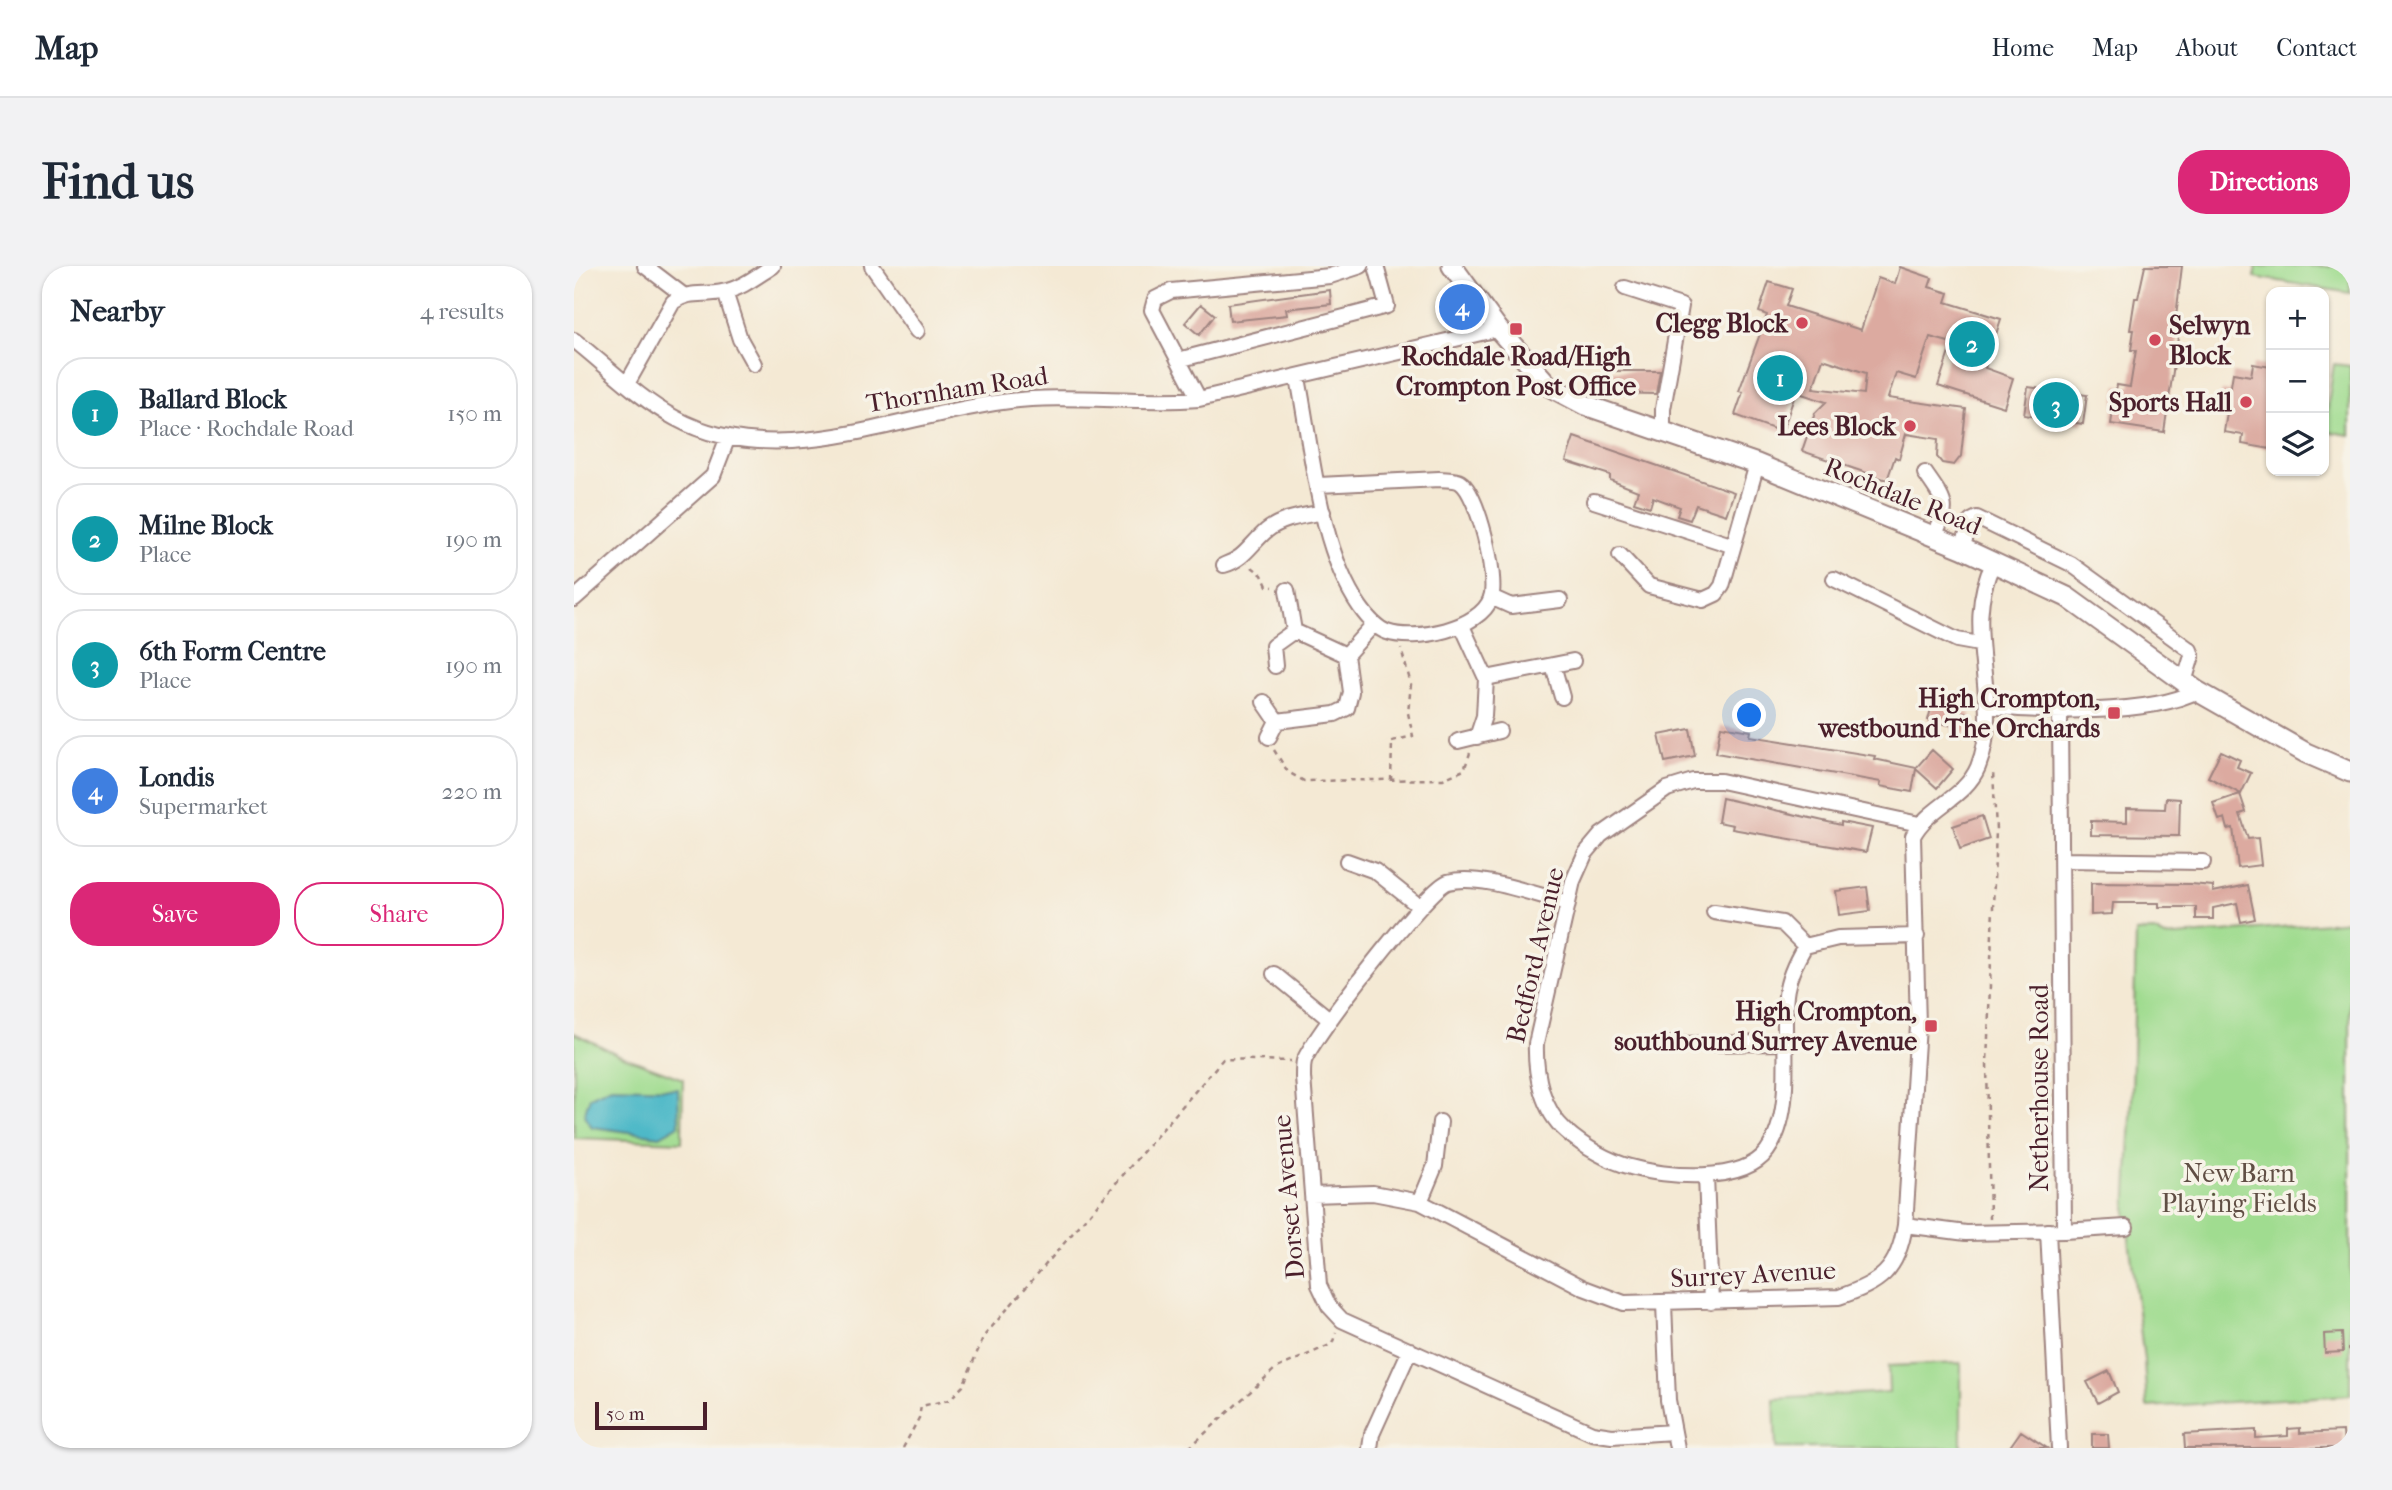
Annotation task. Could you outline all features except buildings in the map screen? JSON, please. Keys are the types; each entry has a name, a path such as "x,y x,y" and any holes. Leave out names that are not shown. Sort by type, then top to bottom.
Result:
{"main road":[{"name":"Rochdale Road","path":"1452,266 1498,329 1549,386 1585,405 1757,464 1962,548 2067,597 2190,687 2306,753 2350,772"}],"street":[{"path":"645,266 683,295"},
{"path":"628,382 673,302 683,295 725,292 773,266"},
{"path":"872,266 917,331"},
{"path":"1199,399 1152,310 1155,299 1171,291 1330,276 1361,266"},
{"path":"1178,360 1387,306 1376,266"},
{"path":"1625,288 1681,306 1663,409 1662,432"},
{"path":"725,292 740,339 754,364"},
{"name":"Thornham Road","path":"574,340 648,401 678,419 728,437 771,443 1001,402 1064,396 1173,401 1199,399 1298,378 1498,329"},
{"path":"1298,378 1330,542 1345,580 1374,624 1386,632 1406,636 1462,626 1478,615 1491,597 1491,578 1477,506 1459,481 1440,479 1319,485"},
{"path":"574,599 713,476 728,437"},
{"path":"1620,555 1649,586 1703,600 1716,594 1722,586 1731,545 1757,464"},
{"path":"1925,473 1944,501 1945,517 1933,536"},
{"path":"1594,501 1731,545"},
{"path":"1224,565 1241,558 1266,531 1282,520 1323,512"},
{"path":"1962,548 1971,521 1977,518 2071,564 2190,650 2192,656 2190,687 2175,702 2060,712 1987,706"},
{"path":"1919,824 1959,794 1978,768 1987,706 1979,644 1980,597 1994,562"},
{"path":"1834,579 1957,640 1979,644"},
{"path":"1287,590 1294,631"},
{"path":"1491,597 1511,606 1560,600"},
{"path":"1277,721 1335,714 1347,708 1351,692 1346,655 1374,624"},
{"path":"1462,626 1486,678 1483,716 1476,737"},
{"path":"1294,631 1346,655"},
{"path":"1275,666 1273,646 1294,631"},
{"path":"1486,678 1573,661"},
{"path":"1553,665 1562,697"},
{"path":"1264,702 1277,721"},
{"name":"Netherhouse Road","path":"1905,1226 1966,1233 2064,1231 2060,712"},
{"path":"1269,737 1277,721"},
{"path":"1458,741 1499,731"},
{"name":"Bedford Avenue","path":"1805,946 1793,966 1786,994 1782,1113 1777,1136 1765,1154 1740,1168 1706,1176 1630,1167 1593,1151 1564,1130 1545,1100 1535,1070 1536,1044 1573,881 1585,854 1601,835 1667,789 1693,781 1721,781 1919,824"},
{"name":"Surrey Avenue","path":"1312,1195 1373,1193 1420,1202 1584,1288 1624,1303 1664,1304 1839,1297 1866,1288 1888,1272 1902,1244 1905,1226 1918,1026 1913,836 1919,824"},
{"path":"2062,860 2203,862"},
{"path":"1347,861 1375,871 1420,907"},
{"path":"1304,1061 1329,1019 1420,907 1444,883 1466,879 1567,903"},
{"path":"1714,912 1782,923 1805,946 1838,938 1917,936"},
{"path":"1274,974 1329,1019"},
{"path":"1672,1044 1786,1043"},
{"name":"Dorset Avenue","path":"1304,1061 1319,1285 1329,1306 1342,1320"},
{"path":"1420,1202 1435,1166 1440,1122"},
{"path":"1706,1176 1712,1302"},
{"path":"2064,1231 2126,1227"},
{"path":"2048,1231 2059,1448"},
{"path":"1664,1304 1668,1400 1677,1448"},
{"path":"1342,1320 1592,1433 1612,1436 1672,1432"},
{"path":"1370,1448 1372,1434 1410,1350"}],"path":[{"path":"1241,558 1262,575 1267,586 1287,590"},
{"path":"1391,781 1392,741 1413,736 1408,713 1411,684 1402,663 1399,635"},
{"path":"1269,737 1277,757 1288,772 1304,781 1443,779 1464,770 1476,737"},
{"path":"1984,738 1992,763 1996,830 1987,1063 1990,1233"},
{"path":"903,1448 919,1418 921,1406 949,1400 963,1386 984,1336 1223,1059 1304,1061"},
{"path":"1189,1448 1275,1369 1332,1344 1342,1320"}],"green space":[{"path":"2256,266 2350,266 2350,293 2329,290 2329,287 2254,277"},
{"path":"2334,364 2350,366 2350,435 2329,432 2329,398"},
{"name":"New Barn Playing Fields","path":"2350,921 2350,1395 2147,1407 2144,1360 2126,1214 2136,932 2154,931 2165,937"},
{"path":"574,1033 619,1055 683,1079 682,1142 574,1138"},
{"path":"1961,1363 1961,1448 1776,1448 1774,1399 1889,1392 1888,1366"}],"water":[{"path":"611,1087 678,1089 679,1125 660,1136 592,1127 584,1115 590,1097"}],"place":[{"name":"Londis","path":"1462,307"},
{"name":"Clegg Block","path":"1802,323"},
{"name":"Rochdale Road/High Crompton Post Office","path":"1516,329"},
{"name":"Selwyn Block","path":"2155,340"},
{"name":"Milne Block","path":"1972,344"},
{"name":"Ballard Block","path":"1780,378"},
{"name":"Sports Hall","path":"2246,402"},
{"name":"6th Form Centre","path":"2056,405"},
{"name":"Lees Block","path":"1910,426"},
{"name":"High Crompton, westbound The Orchards","path":"2114,713"},
{"name":"High Crompton, southbound Surrey Avenue","path":"1931,1026"}]}
